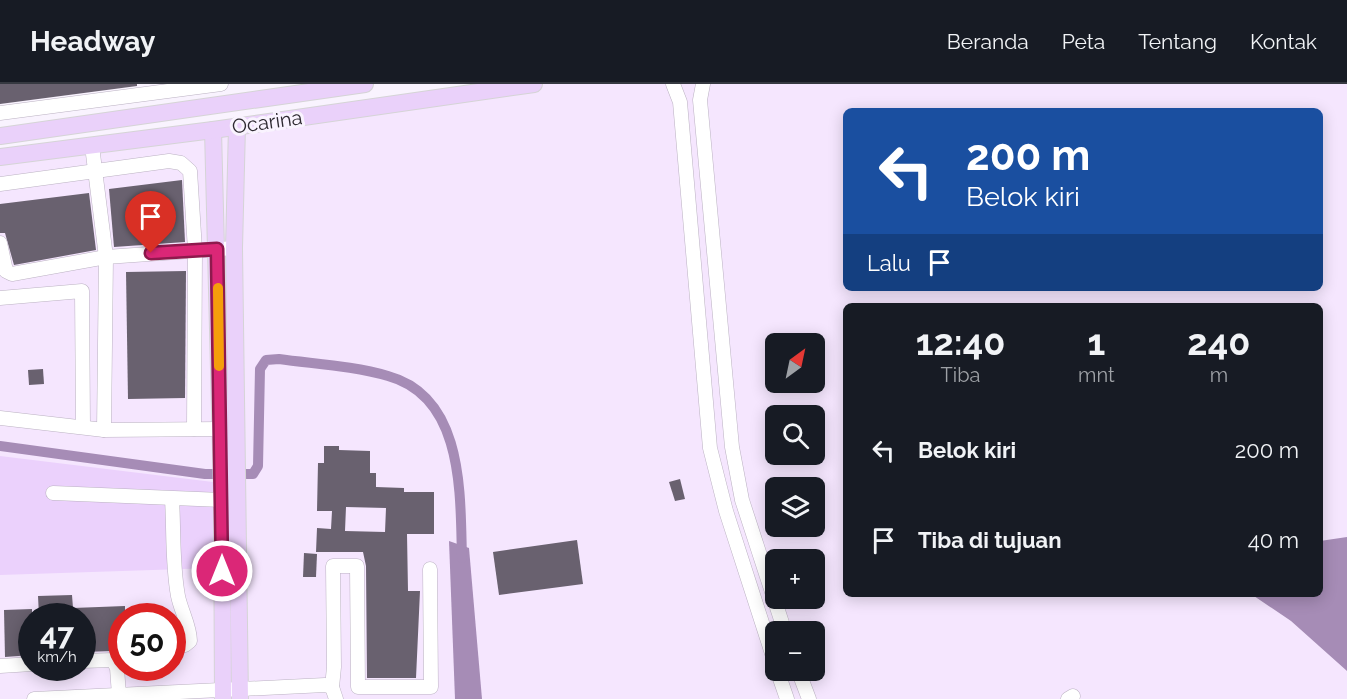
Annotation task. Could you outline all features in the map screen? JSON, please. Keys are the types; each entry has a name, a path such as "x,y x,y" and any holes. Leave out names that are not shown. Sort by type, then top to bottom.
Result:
{"main road":[{"name":"Ocarina","path":"0,136 365,84"},
{"name":"Ocarina","path":"0,157 213,130 534,84"},
{"path":"229,455 221,429 225,248 237,126"},
{"path":"213,130 225,248 229,455 226,493 231,695"},
{"path":"41,131 44,151"}],"street":[{"path":"0,113 166,88 221,84"},
{"path":"673,84 680,102 710,448 765,632"},
{"path":"703,84 700,100 732,447 742,500 765,571"},
{"path":"166,88 172,113"},
{"path":"92,146 106,257 104,430"},
{"path":"0,184 169,161 181,164 190,171 195,250 194,429"},
{"path":"0,243 3,265 6,271 12,274 106,257 225,248"},
{"path":"0,298 82,291 83,428"},
{"path":"0,418 104,430 221,429"},
{"path":"53,493 172,499 226,493"},
{"path":"172,499 172,554 180,603"},
{"path":"334,693 333,566 357,566 358,687 430,687 430,569"},
{"path":"748,580 765,574"},
{"path":"186,622 190,634 190,641 186,644"},
{"path":"96,661 113,660 117,668 119,695"},
{"path":"0,666 18,665"},
{"path":"334,667 358,667"},
{"path":"781,681 787,699"},
{"path":"802,681 808,699"},
{"path":"204,699 325,685 334,693"},
{"path":"34,699 119,695 231,695"}],"shaded area":[{"path":"534,84 1347,84 1347,537 1323,541 1323,303 843,303 843,597 1255,597 1291,621 1347,671 1347,699 0,699 0,157"},
{"path":"0,456 213,482 214,568 0,575"},
{"path":"1347,537 1347,671 1291,621 1255,597 1323,597 1323,541"},
{"path":"449,541 469,548 482,699 455,699"}],"building":[{"path":"0,84 137,84 137,86 0,104"},
{"path":"182,180 185,242 114,247 109,189"},
{"path":"89,193 96,250 14,265 5,233 0,233 0,204"},
{"path":"186,271 185,398 128,399 126,272"},
{"path":"43,369 44,384 29,385 28,370"},
{"path":"324,446 339,446 339,450 370,451 370,473 376,473 376,487 404,488 404,492 434,492 434,534 407,534 408,591 420,591 416,678 367,678 366,566 363,552 316,552 317,528 331,529 332,511 317,511 318,463 324,463","holes":["346,507 386,508 385,532 345,531"]},
{"path":"680,479 685,499 675,501 669,482"},
{"path":"577,540 583,584 499,595 493,552"},
{"path":"304,553 317,554 316,577 303,577"},
{"path":"72,595 73,603 38,603 38,596"},
{"path":"96,607 108,607 108,651 96,652"},
{"path":"4,610 18,610 18,656 5,657"}],"waterway":[{"path":"0,446 205,474 253,474 258,466 260,369 266,360 279,359 348,368 388,376 413,387 432,405 445,426 458,479 462,558"}],"slow traffic":[{"path":"218,288 219,366"}],"route":[{"path":"151,253 217,249 222,571"}]}
